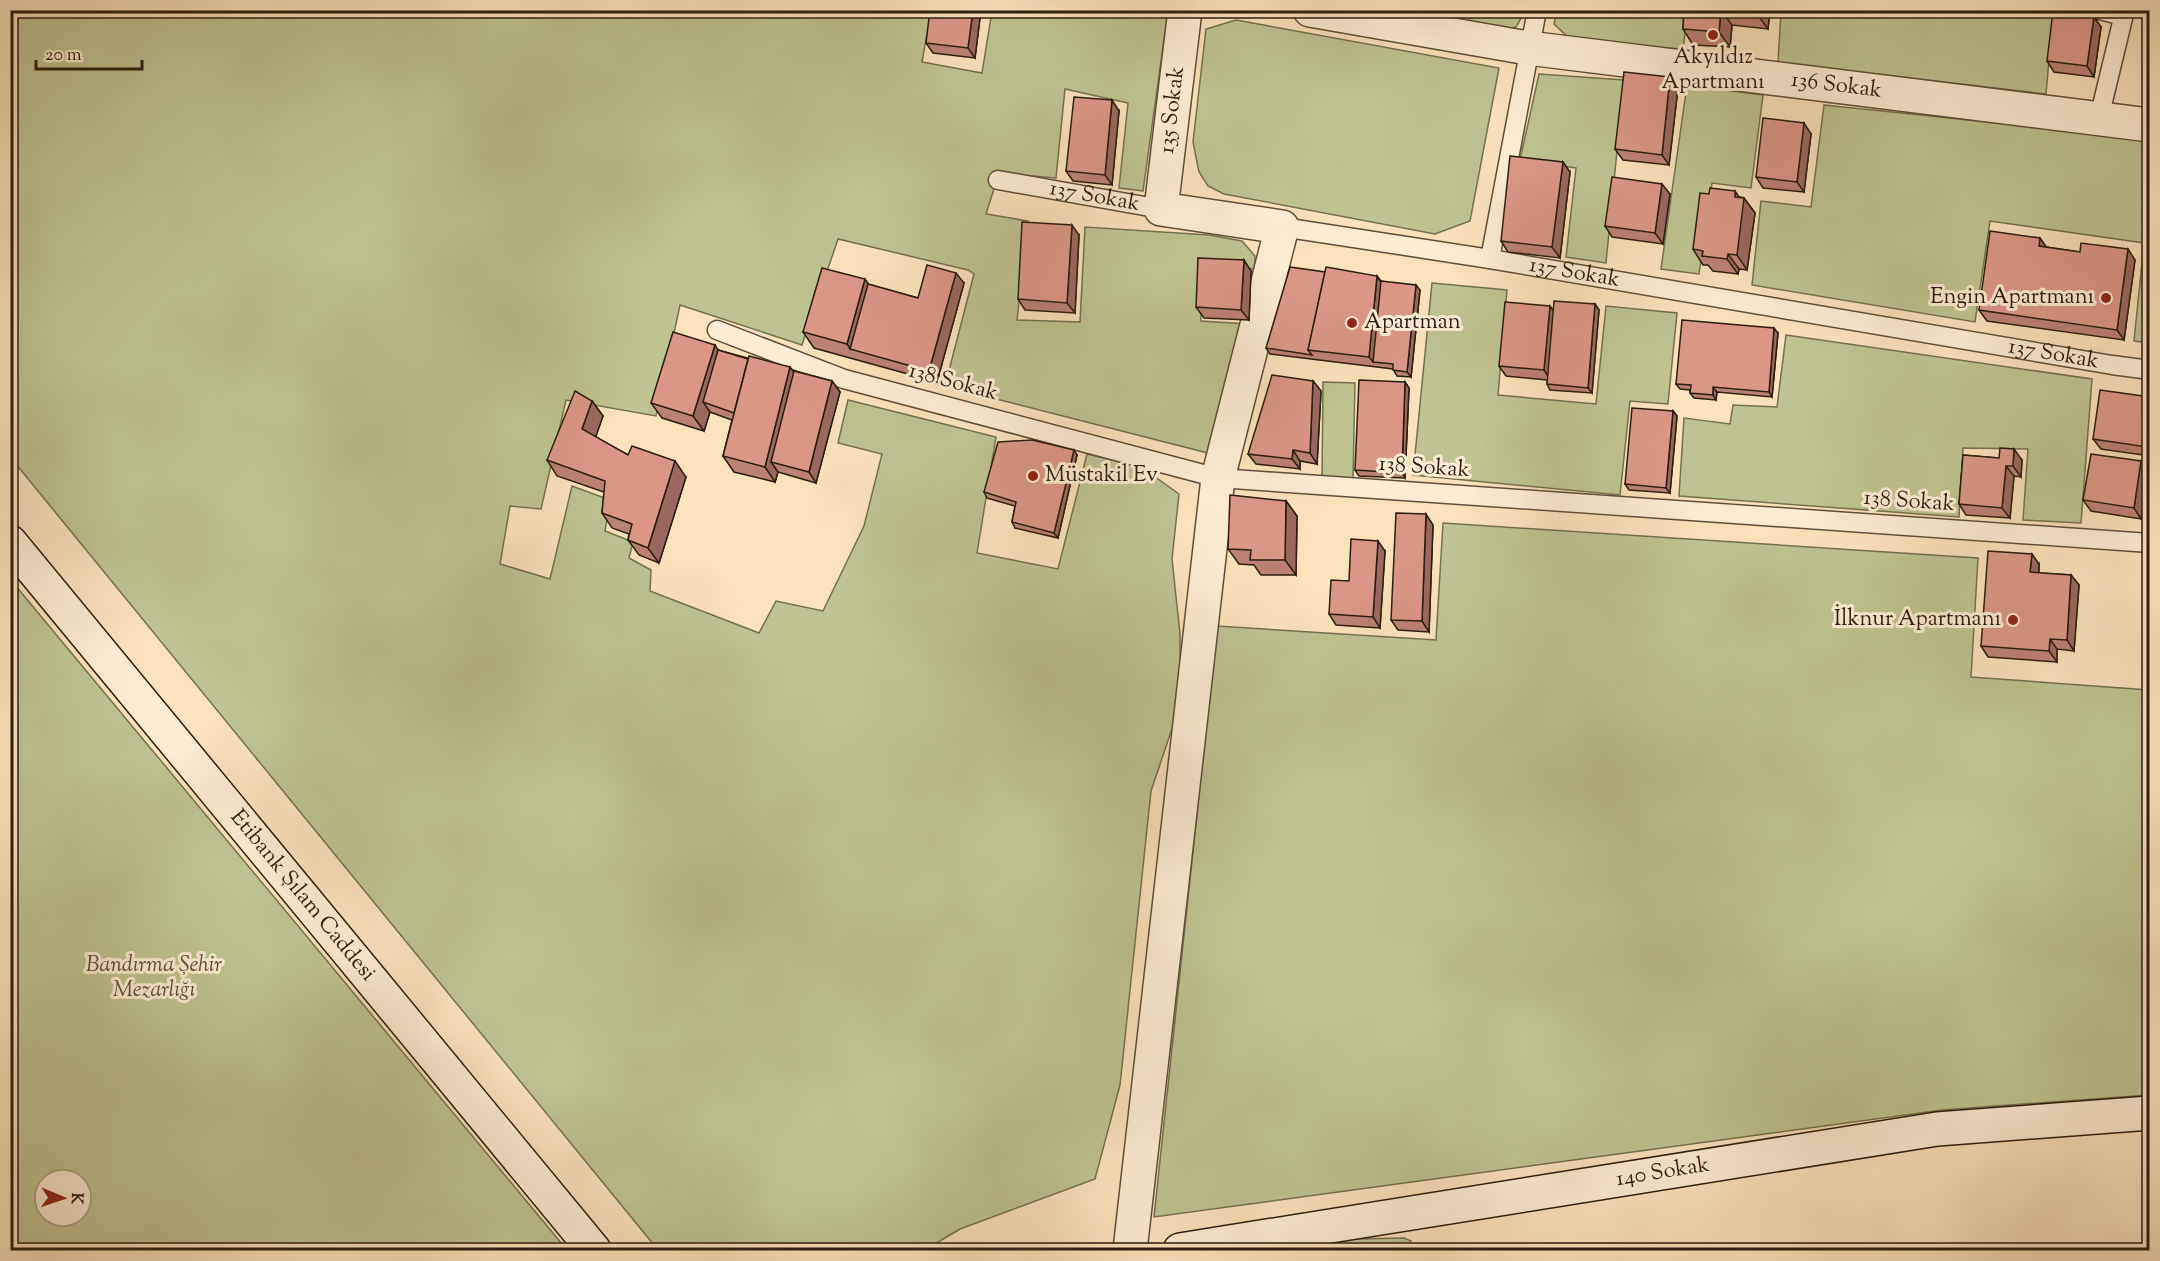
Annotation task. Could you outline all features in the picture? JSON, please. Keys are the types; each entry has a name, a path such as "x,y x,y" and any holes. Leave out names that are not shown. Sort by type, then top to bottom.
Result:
{"street":[{"name":"135 Sokak","path":"1161,209 1185,10"},
{"name":"136 Sokak","path":"1310,10 1528,48 2150,125"},
{"name":"137 Sokak","path":"1161,209 1281,227"},
{"path":"1130,1251 1218,478 1281,227"},
{"name":"Etibank Şılam Caddesi","path":"10,542 594,1251"},
{"name":"140 Sokak","path":"1180,1251 1281,1243 1936,1129 2150,1113"}],"lane":[{"path":"1490,259 1537,10"},
{"path":"2098,118 2124,13 2100,10"},
{"name":"137 Sokak","path":"998,180 1161,209"},
{"name":"137 Sokak","path":"1281,227 1490,259 2150,370"},
{"name":"138 Sokak","path":"717,330 844,379 1218,478 2150,543"}],"green space":[{"path":"2036,10 2053,14 2046,94 1778,63 1781,11"},
{"path":"10,11 931,11 922,62 982,73 992,11 1168,11 1143,191 1119,188 1128,103 1065,89 1056,178 999,173 986,214 1028,221 1017,320 1080,322 1085,227 1209,235 1242,241 1255,256 1255,269 1201,265 1201,321 1247,324 1208,453 945,386 974,274 968,270 838,239 802,345 680,305 656,416 566,400 541,509 510,506 500,564 550,579 572,486 610,500 605,531 633,542 629,558 651,570 650,591 759,633 776,601 823,611 864,526 882,454 838,443 848,400 996,437 977,553 1058,569 1087,454 1140,466 1179,494 1172,559 1180,634 1180,705 1151,791 1120,1085 1095,1179 960,1229 925,1250 658,1250 11,458"},
{"path":"1471,11 1525,11 1516,27 1499,30 1468,28"},
{"path":"1557,11 1688,11 1683,49 1573,42 1554,24"},
{"path":"1236,20 1499,68 1470,221 1435,234 1224,194 1208,186 1199,172 1193,142 1206,29"},
{"path":"1539,74 1624,80 1606,263 1566,257 1576,168 1520,160"},
{"path":"1687,85 1763,95 1751,188 1712,183 1699,274 1661,269"},
{"path":"1824,105 2086,132 2149,142 2149,343 2134,341 2144,243 1990,221 1975,322 1752,285 1761,201 1811,207"},
{"path":"1432,283 1507,290 1498,395 1596,404 1606,306 1677,313 1668,404 1630,401 1620,495 1413,475"},
{"path":"1786,335 2092,379 2081,523 2023,520 2028,449 1963,448 1959,517 1679,496 1684,418 1730,424 1733,405 1777,407"},
{"path":"1323,382 1355,383 1353,478 1322,478"},
{"path":"1443,523 1978,558 1971,677 2149,690 2149,1095 1942,1110 1154,1217 1217,626 1436,640"},
{"name":"Bandırma Şehir Mezarlığı","path":"10,579 567,1250 11,1250"},
{"path":"1404,1238 1411,1241 1410,1250 1294,1250 1305,1240"}],"building":[{"path":"930,10 973,10 968,48 926,43"},
{"path":"1684,10 1721,10 1719,32 1683,29"},
{"path":"1726,10 1758,10 1757,14"},
{"path":"2053,11 2094,17 2087,66 2047,61"},
{"path":"1624,72 1670,77 1662,155 1615,149"},
{"path":"1074,97 1112,100 1105,175 1066,171"},
{"path":"1763,118 1804,123 1797,182 1756,177"},
{"path":"1510,156 1563,162 1552,247 1501,241"},
{"path":"1612,177 1662,184 1655,233 1605,226"},
{"path":"1710,188 1735,191 1735,197 1744,198 1737,255 1728,254 1727,259 1702,256 1703,251 1693,249 1700,193 1709,194"},
{"path":"1022,222 1072,225 1067,303 1018,299"},
{"path":"1990,231 2040,238 2039,246 2080,252 2081,243 2128,249 2117,330 1979,310"},
{"path":"1198,258 1244,260 1241,310 1196,307"},
{"path":"927,265 956,273 929,371 850,349 868,284 918,298"},
{"path":"1290,267 1325,272 1308,350 1312,355 1266,348"},
{"name":"Apartman","path":"1326,267 1377,276 1369,357 1308,350"},
{"path":"822,268 865,279 847,344 803,332"},
{"path":"1381,281 1416,285 1407,372 1393,370 1393,364 1373,362"},
{"path":"1554,301 1595,304 1588,388 1547,384"},
{"name":"Apartman","path":"1505,302 1550,306 1544,370 1499,366"},
{"path":"1682,320 1774,328 1769,392 1713,387 1713,395 1690,393 1691,385 1676,384"},
{"path":"673,332 715,345 693,416 651,403"},
{"path":"718,350 748,359 734,413 703,402"},
{"path":"749,356 790,367 765,467 723,456"},
{"path":"794,371 832,381 809,472 771,462"},
{"path":"1272,375 1313,381 1310,453 1293,450 1292,459 1248,454"},
{"path":"1359,380 1405,382 1402,473 1355,470"},
{"path":"2100,390 2150,397 2147,447 2093,439"},
{"path":"575,391 592,401 582,429 628,455 632,446 675,461 648,548 628,540 632,524 602,513 605,481 547,460"},
{"path":"1632,408 1673,411 1666,488 1625,484"},
{"name":"Müstakil Ev","path":"1032,440 1074,450 1054,533 1012,522 1016,502 984,492 998,442"},
{"path":"2000,448 2014,449 2013,466 2006,466 2002,508 1959,504 1963,455 1999,458"},
{"path":"2091,454 2141,461 2134,508 2083,500"},
{"path":"1230,495 1286,501 1285,560 1250,560 1251,550 1228,549"},
{"path":"1396,513 1426,514 1422,621 1391,620"},
{"path":"1351,539 1378,541 1373,617 1329,614 1331,580 1349,581"},
{"path":"1988,551 2032,554 2030,572 2071,575 2067,640 2050,639 2049,651 1981,646"}],"place":[{"name":"Akyıldız Apartmanı","path":"1713,35"},
{"name":"Engin Apartmanı","path":"2106,298"},
{"name":"Apartman","path":"1352,323"},
{"name":"Müstakil Ev","path":"1033,476"},
{"name":"İlknur Apartmanı","path":"2013,620"}]}
